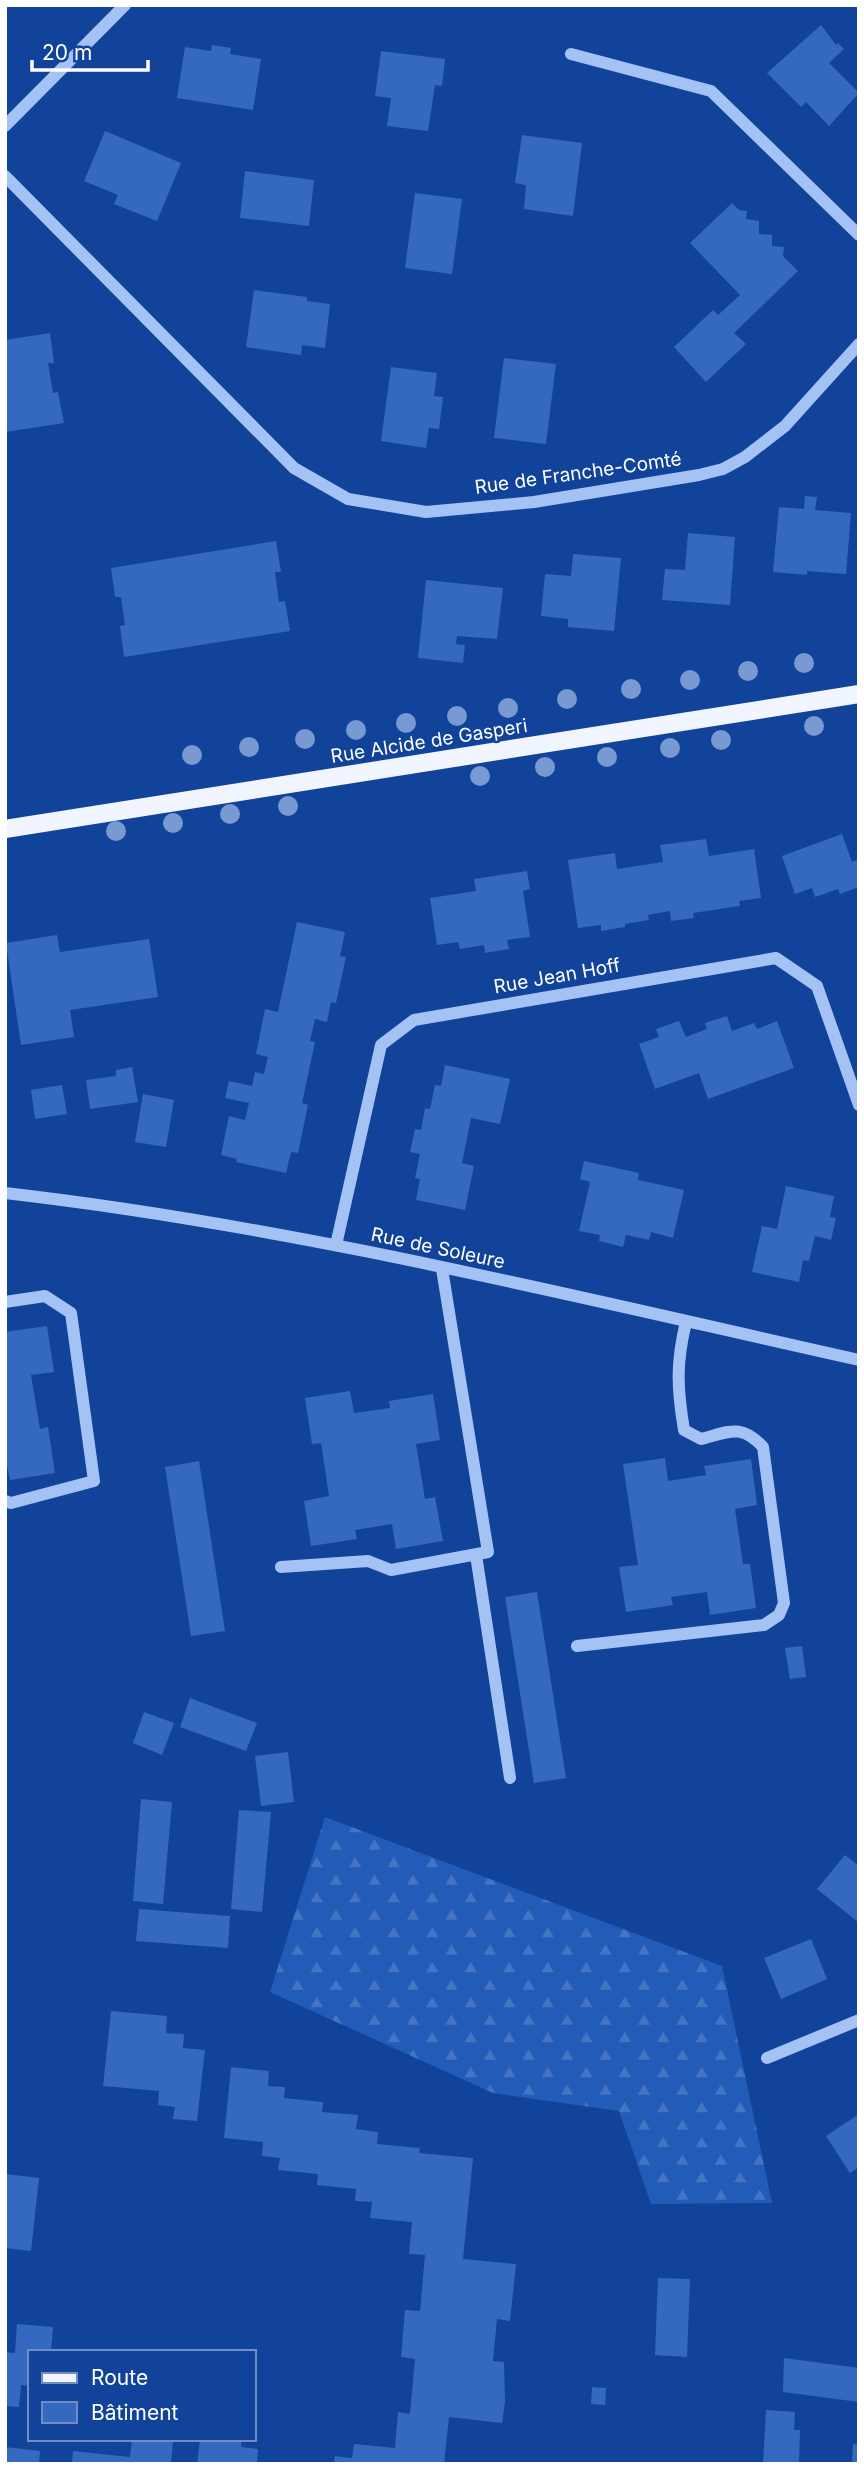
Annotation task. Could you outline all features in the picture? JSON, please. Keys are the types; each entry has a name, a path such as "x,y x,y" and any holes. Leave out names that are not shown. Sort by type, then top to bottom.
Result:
{"main road":[{"name":"Rue Alcide de Gasperi","path":"5,829 859,694"}],"street":[{"path":"5,126 125,5"},
{"path":"571,54 710,92 859,235"},
{"name":"Rue de Franche-Comté","path":"5,176 294,468 348,499 426,512 534,502 723,469 785,426 859,344"},
{"name":"Rue Jean Hoff","path":"336,1245 381,1045 414,1020 776,958 817,986 859,1105"},
{"name":"Rue de Soleure","path":"5,1193 86,1202 336,1245 859,1360"},
{"path":"281,1567 368,1561 391,1570 488,1552 442,1269"},
{"path":"5,1302 45,1296 71,1314 94,1481 10,1503 5,1500"},
{"path":"577,1646 764,1625 779,1615 784,1603 763,1447 751,1434 740,1430 701,1438 684,1430 677,1388 678,1358 686,1322"},
{"path":"476,1555 510,1778"},
{"path":"767,2057 859,2020"}],"green space":[{"path":"325,1817 722,1966 772,2203 651,2204 619,2111 493,2093 270,1992"}],"building":[{"path":"821,25 836,45 838,43 844,49 829,63 859,93 829,126 806,102 801,107 767,73"},
{"path":"212,45 231,48 230,54 261,59 253,110 177,98 185,47 211,51"},
{"path":"381,51 445,59 442,86 435,85 428,131 387,126 391,98 375,96"},
{"path":"105,131 181,163 157,221 114,204 118,195 84,181"},
{"path":"522,135 582,143 573,216 524,209 526,185 515,183"},
{"path":"245,171 314,180 309,226 240,218"},
{"path":"415,193 462,199 452,274 405,268"},
{"path":"732,203 739,210 747,211 746,219 759,221 759,234 772,235 772,246 784,247 783,256 798,271 734,333 746,344 706,382 674,347 713,310 718,315 740,295 690,243"},
{"path":"254,290 307,297 307,301 330,304 325,348 302,345 301,355 246,347"},
{"path":"50,333 54,363 48,363 53,393 58,392 64,423 5,432 5,340"},
{"path":"504,358 556,364 546,444 494,438"},
{"path":"391,367 437,373 434,396 443,397 439,429 429,428 426,448 381,441"},
{"path":"805,496 817,497 815,510 851,513 846,574 773,572 779,507 804,509"},
{"path":"688,533 735,537 730,605 662,600 665,569 685,570"},
{"path":"276,541 281,572 275,572 279,602 285,601 290,631 124,657 120,626 125,625 121,597 115,597 111,568"},
{"path":"573,554 621,558 614,631 568,627 568,619 541,616 545,574 571,576"},
{"path":"426,580 503,588 497,639 457,636 456,644 465,645 463,663 418,658"},
{"path":"842,834 852,862 859,859 859,887 840,894 838,889 815,897 812,888 795,894 782,856"},
{"path":"706,839 709,856 754,849 761,898 739,901 740,906 693,913 694,918 671,921 670,911 648,915 649,920 625,924 625,927 601,931 601,925 578,928 568,860 615,853 617,869 663,862 660,845"},
{"path":"527,871 530,889 523,891 530,937 507,940 509,949 485,953 484,945 460,949 458,942 437,945 430,898 476,891 474,879"},
{"path":"297,922 345,932 340,956 346,957 336,1003 331,1002 327,1022 315,1019 310,1041 315,1042 302,1103 308,1105 298,1153 291,1152 286,1173 236,1162 237,1159 221,1155 229,1116 245,1120 249,1103 225,1098 229,1081 252,1086 255,1072 264,1074 268,1057 256,1054 265,1009 278,1012"},
{"path":"57,935 60,952 149,939 158,997 70,1010 74,1037 21,1045 6,943"},
{"path":"727,1016 732,1031 754,1023 757,1029 777,1021 794,1068 708,1099 699,1073 655,1089 639,1044 659,1037 656,1029 679,1021 686,1037 707,1029 705,1023"},
{"path":"445,1065 510,1079 500,1124 471,1118 462,1163 474,1166 465,1210 416,1200 420,1179 415,1178 420,1154 410,1152 415,1129 421,1130 425,1108 430,1109 435,1085 441,1086"},
{"path":"132,1067 138,1102 90,1109 86,1080 116,1076 116,1070"},
{"path":"62,1085 67,1114 35,1119 31,1090"},
{"path":"143,1094 174,1100 166,1147 135,1142"},
{"path":"584,1161 639,1173 638,1180 684,1190 673,1238 651,1232 649,1240 626,1235 623,1247 599,1241 600,1235 579,1231 590,1182 580,1179"},
{"path":"786,1186 834,1196 830,1217 836,1218 831,1240 815,1236 809,1261 803,1260 799,1282 752,1272 762,1226 777,1229"},
{"path":"47,1326 54,1372 31,1375 40,1429 48,1427 55,1473 10,1480 5,1456 5,1332"},
{"path":"350,1391 354,1413 390,1408 389,1401 433,1394 440,1440 416,1444 425,1499 435,1497 443,1541 396,1549 392,1524 355,1530 357,1539 311,1546 304,1501 329,1496 321,1443 312,1444 305,1398"},
{"path":"665,1458 668,1481 706,1475 704,1466 751,1459 757,1505 735,1509 743,1564 750,1564 756,1608 710,1615 707,1592 671,1597 673,1605 626,1612 619,1567 638,1565 623,1464"},
{"path":"199,1461 225,1631 191,1636 165,1467"},
{"path":"537,1592 566,1778 534,1783 505,1597"},
{"path":"802,1646 806,1677 790,1679 785,1648"},
{"path":"190,1698 257,1723 246,1751 180,1727"},
{"path":"144,1712 174,1723 162,1755 133,1743"},
{"path":"288,1752 294,1802 261,1806 255,1756"},
{"path":"141,1799 172,1802 163,1904 133,1901"},
{"path":"239,1810 271,1812 262,1912 231,1909"},
{"path":"845,1855 859,1866 859,1923 817,1889"},
{"path":"139,1909 230,1916 228,1948 136,1941"},
{"path":"811,1939 827,1979 781,1999 764,1958"},
{"path":"111,2011 167,2016 166,2033 184,2034 183,2048 205,2050 197,2121 173,2119 175,2107 158,2105 159,2091 103,2086"},
{"path":"231,2067 269,2071 268,2086 285,2087 284,2098 323,2102 322,2112 358,2115 356,2129 378,2132 377,2144 420,2148 419,2153 473,2158 463,2259 516,2264 510,2321 497,2319 493,2361 504,2362 505,2402 502,2423 449,2417 444,2464 334,2464 335,2456 352,2458 354,2444 395,2448 398,2412 410,2414 415,2359 401,2357 405,2310 420,2311 425,2255 409,2254 412,2222 370,2218 372,2202 355,2201 356,2189 317,2185 318,2174 278,2170 280,2158 262,2156 263,2142 224,2138"},
{"path":"859,2114 859,2167 850,2173 826,2136"},
{"path":"5,2174 39,2178 31,2251 5,2248"},
{"path":"658,2278 690,2279 687,2357 655,2355"},
{"path":"17,2324 53,2327 51,2350 28,2350 28,2386 21,2385 19,2407 5,2406 5,2352 15,2353"},
{"path":"784,2358 859,2368 859,2402 783,2392"},
{"path":"592,2387 606,2388 605,2405 591,2404"},
{"path":"766,2410 795,2412 794,2430 800,2430 799,2464 763,2464"},
{"path":"132,2441 173,2441 171,2464 72,2464 73,2451 130,2457"},
{"path":"200,2441 242,2441 241,2447 258,2449 257,2464 197,2464"},
{"path":"853,2444 859,2445 859,2464 852,2464"},
{"path":"5,2447 40,2451 39,2464 5,2464"}]}
